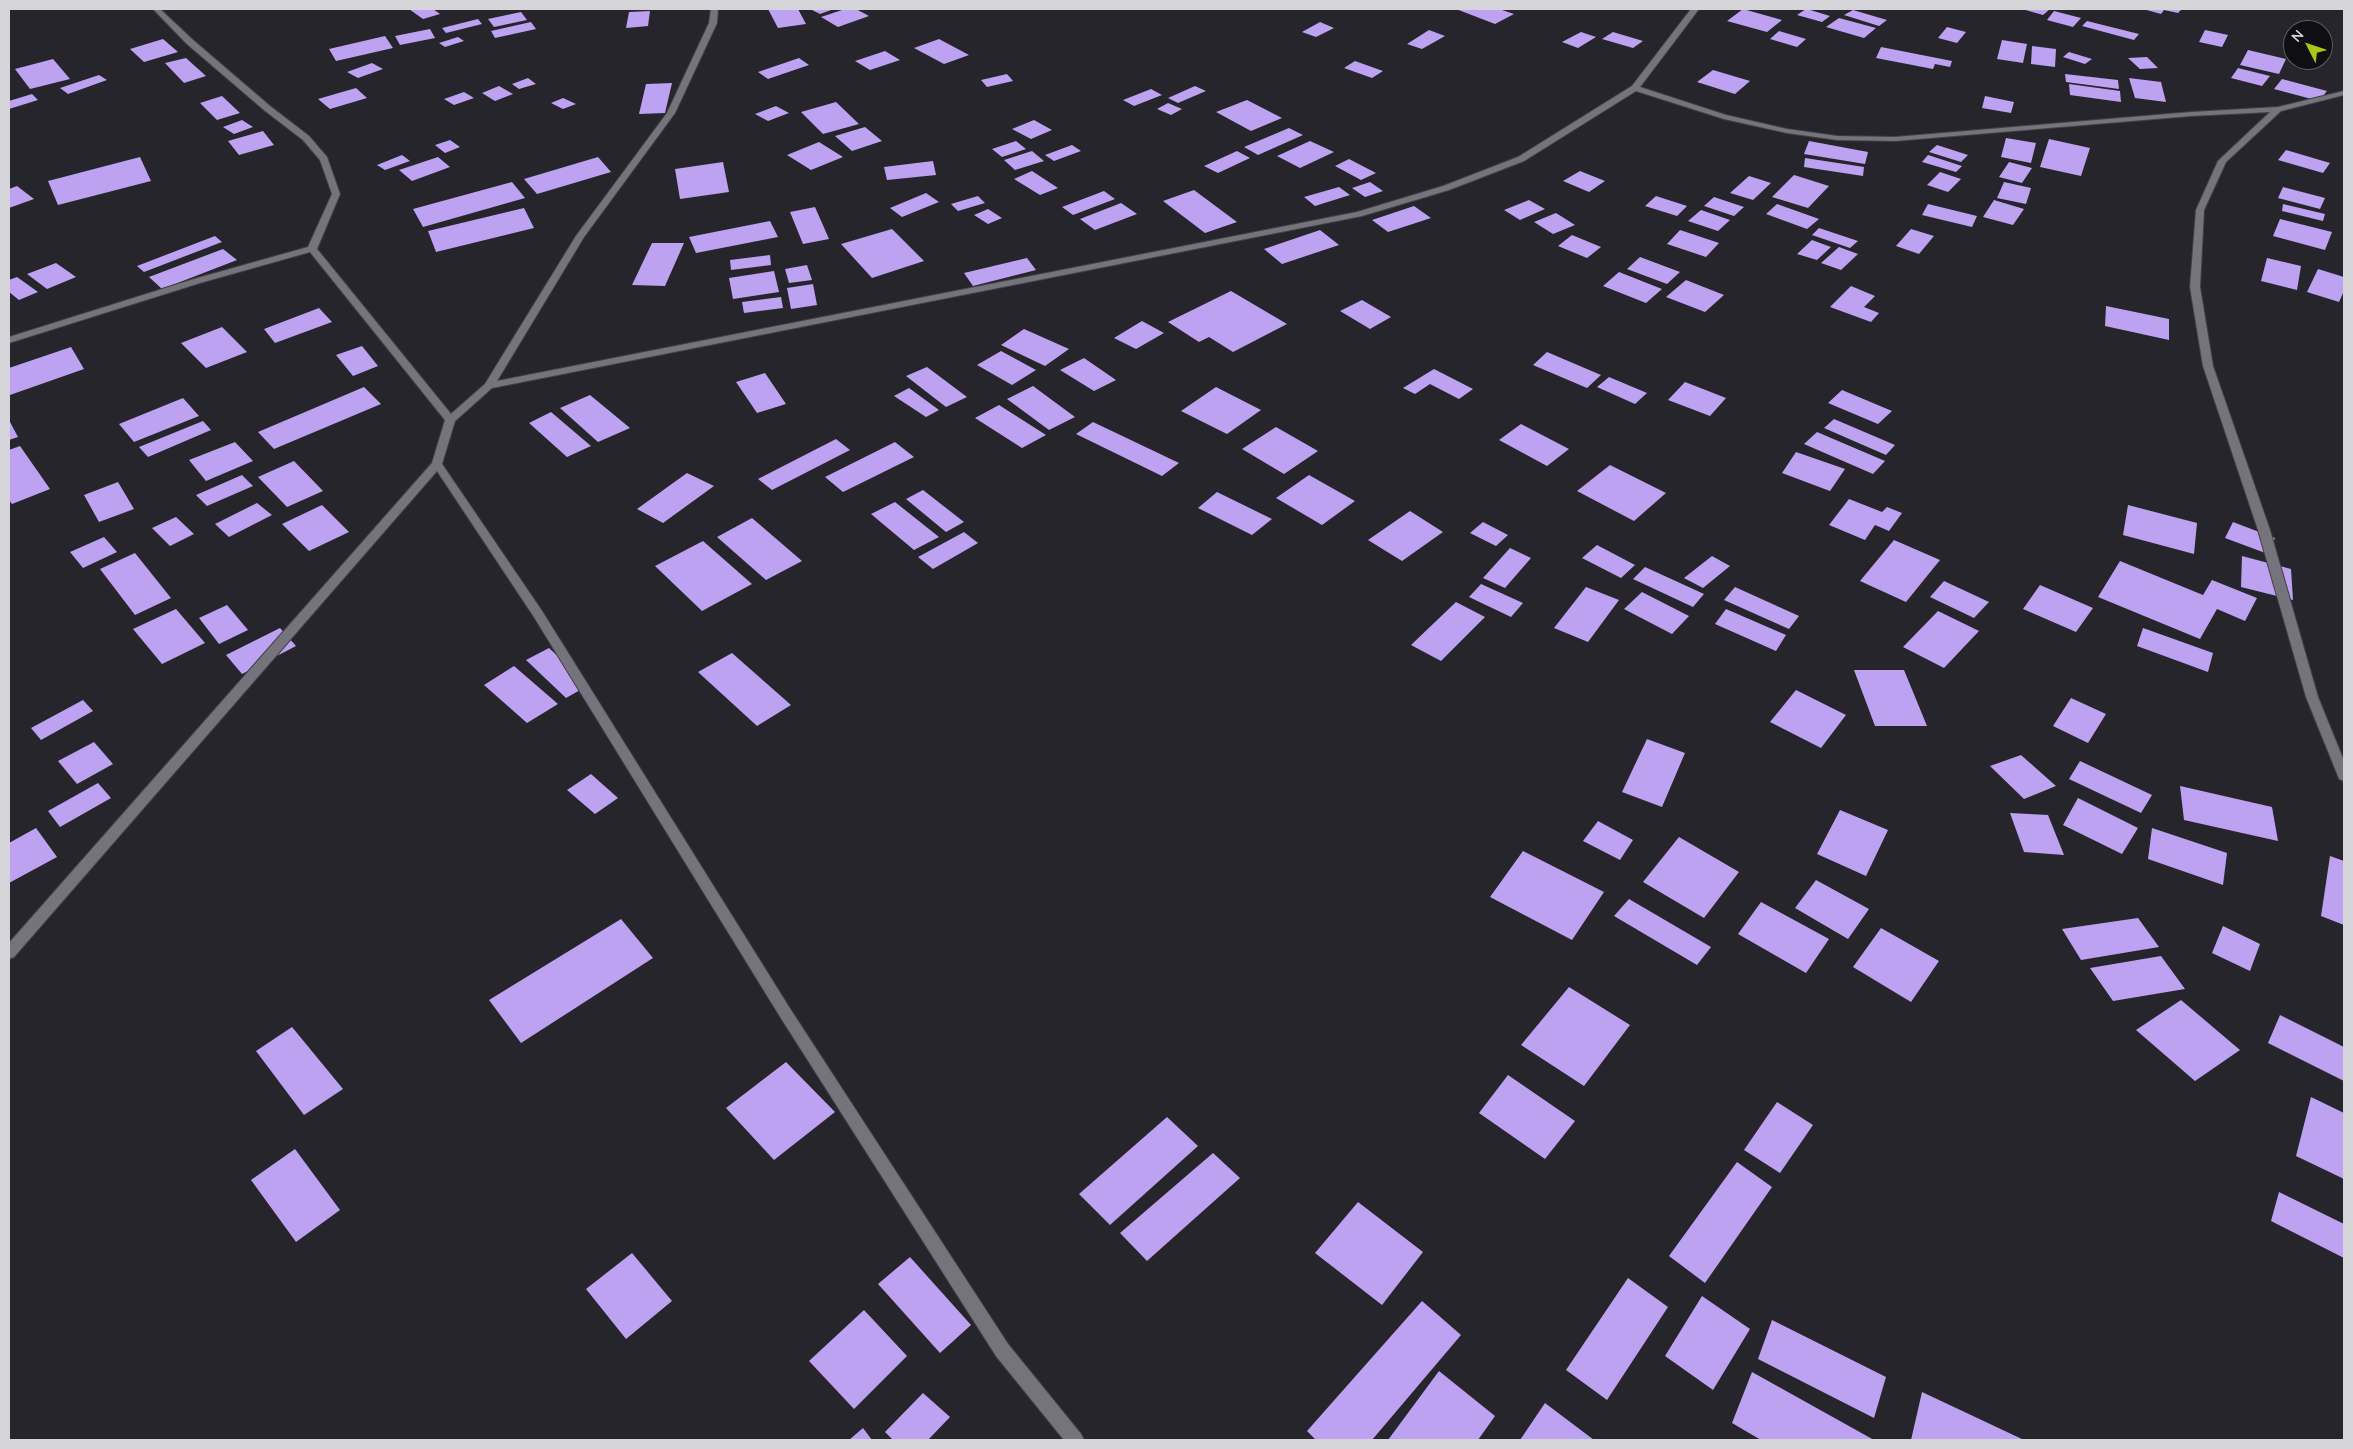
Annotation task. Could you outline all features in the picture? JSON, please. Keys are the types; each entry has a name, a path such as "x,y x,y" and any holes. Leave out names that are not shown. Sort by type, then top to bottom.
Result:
{"street":[{"path":"156,9 190,42 267,108 306,138 324,160 336,194 312,249"},
{"path":"9,953 437,464 450,420 489,386 580,236 671,113 714,23 714,9"},
{"path":"489,386 1358,214 1446,188 1521,159 1635,88 1696,9"},
{"path":"1635,88 1724,117 1787,131 1837,138 1895,139 2191,114 2278,109 2344,93"},
{"path":"2278,109 2222,160 2200,210 2195,287 2208,366 2264,530 2312,697 2344,776"},
{"path":"9,340 197,281 312,249"},
{"path":"312,249 450,420"},
{"path":"437,464 538,614 784,1011 1002,1350 1074,1440"}],"building":[{"path":"409,9 433,9 440,14 423,19"},
{"path":"768,9 798,9 806,24 778,28"},
{"path":"834,9 820,14 812,10"},
{"path":"845,9 856,9 869,16 838,27 821,17"},
{"path":"1456,9 1499,9 1514,14 1495,24"},
{"path":"1743,9 1782,20 1767,32 1727,21"},
{"path":"1806,9 1830,16 1822,22 1797,15"},
{"path":"2022,9 2050,9 2043,15"},
{"path":"2143,9 2182,9 2178,13 2164,10 2161,14"},
{"path":"1853,10 1887,20 1879,26 1844,15"},
{"path":"650,11 648,26 626,28 629,12"},
{"path":"2054,11 2081,18 2073,27 2047,20"},
{"path":"521,12 527,20 494,27 488,19"},
{"path":"1839,18 1876,28 1864,38 1826,27"},
{"path":"478,19 482,24 446,33 442,28"},
{"path":"2087,21 2139,34 2134,40 2082,26"},
{"path":"531,22 536,29 495,38 491,31"},
{"path":"1320,22 1334,28 1316,37 1302,32"},
{"path":"1947,27 1966,32 1957,43 1938,38"},
{"path":"430,29 435,38 400,45 395,36"},
{"path":"1429,30 1445,36 1422,49 1407,44"},
{"path":"2205,30 2228,35 2222,47 2199,42"},
{"path":"1779,31 1806,39 1797,47 1770,39"},
{"path":"1581,32 1596,37 1578,48 1562,42"},
{"path":"1613,32 1643,41 1633,48 1602,39"},
{"path":"385,36 393,48 336,61 329,49"},
{"path":"458,37 464,41 445,47 439,43"},
{"path":"163,39 178,52 144,62 130,49"},
{"path":"939,39 969,55 944,64 914,48"},
{"path":"2002,40 2027,44 2023,63 1997,59"},
{"path":"2032,46 2056,49 2055,67 2031,64"},
{"path":"1881,47 1952,61 1950,67 1935,64 1933,69 1876,58"},
{"path":"2248,50 2283,58 2283,65 2279,74 2240,65"},
{"path":"885,51 900,60 870,70 855,61"},
{"path":"2069,52 2092,59 2085,64 2063,57"},
{"path":"2147,57 2158,68 2140,69 2128,58"},
{"path":"186,58 206,76 184,83 165,63"},
{"path":"799,58 809,65 768,79 758,72"},
{"path":"53,59 70,79 30,89 15,69"},
{"path":"1355,61 1383,71 1372,78 1344,68"},
{"path":"372,63 383,69 358,78 347,72"},
{"path":"2238,68 2270,76 2262,86 2231,78"},
{"path":"1713,70 1750,81 1735,94 1697,82"},
{"path":"1007,74 1013,81 987,87 981,80"},
{"path":"2065,74 2118,80 2119,89 2066,82"},
{"path":"99,75 107,80 68,94 60,88"},
{"path":"528,78 536,84 519,89 512,84"},
{"path":"2129,78 2161,82 2166,102 2135,98"},
{"path":"2282,79 2327,91 2319,101 2274,89"},
{"path":"672,83 665,113 639,114 646,84"},
{"path":"2069,84 2120,91 2121,102 2070,95"},
{"path":"499,86 513,94 495,101 482,93"},
{"path":"1195,86 1206,91 1178,103 1168,98"},
{"path":"356,88 367,98 330,109 318,99"},
{"path":"1151,89 1162,95 1134,106 1123,100"},
{"path":"464,92 474,98 454,105 444,99"},
{"path":"32,94 38,100 9,109 9,101"},
{"path":"222,96 240,113 217,120 200,103"},
{"path":"1985,96 2014,102 2011,113 1982,108"},
{"path":"563,98 576,104 563,109 551,103"},
{"path":"1247,100 1282,118 1251,131 1216,112"},
{"path":"836,102 859,124 823,134 801,112"},
{"path":"1168,103 1182,109 1171,115 1157,109"},
{"path":"776,106 789,113 768,121 755,114"},
{"path":"242,120 253,127 234,134 223,127"},
{"path":"1034,120 1052,130 1031,139 1012,129"},
{"path":"865,127 882,141 852,151 835,136"},
{"path":"1289,128 1303,135 1258,155 1244,147"},
{"path":"263,131 274,145 239,155 228,141"},
{"path":"2006,138 2036,143 2031,163 2001,157"},
{"path":"2049,139 2090,148 2081,176 2040,167"},
{"path":"450,140 460,147 445,153 435,145"},
{"path":"1016,141 1026,149 1002,157 992,149"},
{"path":"1310,141 1334,152 1300,168 1277,156"},
{"path":"1809,141 1868,152 1865,164 1804,154"},
{"path":"819,142 843,157 811,170 787,155"},
{"path":"1072,145 1081,151 1054,161 1045,155"},
{"path":"1937,145 1968,155 1961,162 1929,152"},
{"path":"2286,150 2330,163 2323,173 2278,160"},
{"path":"1032,151 1044,161 1015,170 1004,160"},
{"path":"1237,151 1250,158 1218,173 1204,166"},
{"path":"402,155 410,161 385,170 377,165"},
{"path":"1928,155 1962,166 1956,172 1922,162"},
{"path":"140,157 151,181 58,205 48,181"},
{"path":"438,157 450,167 412,181 399,170"},
{"path":"598,157 611,172 537,194 524,179"},
{"path":"1805,158 1864,167 1863,176 1804,167"},
{"path":"1349,159 1376,173 1361,180 1335,166"},
{"path":"933,161 936,175 887,180 884,167"},
{"path":"723,162 729,192 680,199 675,169"},
{"path":"2009,162 2032,168 2022,183 1999,177"},
{"path":"1032,171 1058,188 1040,195 1014,179"},
{"path":"1580,171 1605,181 1589,192 1563,181"},
{"path":"1940,172 1961,179 1948,192 1927,185"},
{"path":"1794,175 1829,186 1808,208 1772,197"},
{"path":"1749,176 1771,183 1753,200 1730,193"},
{"path":"512,182 525,198 423,227 413,209"},
{"path":"1370,182 1383,191 1365,197 1352,188"},
{"path":"2004,182 2031,188 2026,204 1997,198"},
{"path":"17,186 34,199 9,208 9,189"},
{"path":"1339,187 1350,195 1315,206 1304,197"},
{"path":"2283,187 2325,198 2320,209 2278,198"},
{"path":"1194,190 1237,222 1205,233 1163,201"},
{"path":"1104,191 1115,199 1073,215 1062,207"},
{"path":"926,193 939,202 902,217 890,208"},
{"path":"978,196 985,203 958,211 951,204"},
{"path":"1656,196 1687,206 1677,216 1645,206"},
{"path":"1714,197 1744,207 1734,216 1704,206"},
{"path":"1529,200 1545,209 1520,220 1504,210"},
{"path":"1994,200 2024,209 2013,225 1983,217"},
{"path":"1121,203 1137,214 1095,230 1080,219"},
{"path":"1777,204 1819,219 1807,229 1766,214"},
{"path":"1928,204 1977,216 1972,227 1922,215"},
{"path":"2283,204 2325,214 2323,221 2282,211"},
{"path":"1414,206 1431,218 1388,232 1372,220"},
{"path":"815,207 829,239 803,244 790,212"},
{"path":"524,208 534,228 436,252 428,231"},
{"path":"988,209 1002,218 988,224 974,215"},
{"path":"1701,210 1730,220 1718,231 1688,221"},
{"path":"1556,213 1575,225 1553,234 1534,222"},
{"path":"2280,219 2332,232 2325,250 2273,236"},
{"path":"770,221 778,237 696,253 689,237"},
{"path":"1819,228 1858,241 1850,248 1812,235"},
{"path":"892,229 924,261 872,278 841,244"},
{"path":"1911,229 1934,236 1919,254 1896,246"},
{"path":"1320,230 1339,245 1282,264 1264,249"},
{"path":"1680,230 1719,243 1706,257 1667,244"},
{"path":"1572,235 1601,247 1587,258 1558,246"},
{"path":"215,236 222,242 144,272 137,266"},
{"path":"1812,240 1831,247 1817,260 1797,254"},
{"path":"652,243 684,243 665,286 632,285"},
{"path":"1839,247 1858,254 1841,270 1821,263"},
{"path":"223,249 237,260 162,289 149,277"},
{"path":"770,255 771,265 731,270 730,260"},
{"path":"1640,257 1680,272 1667,284 1627,269"},
{"path":"1027,258 1036,270 973,286 964,273"},
{"path":"2267,258 2301,266 2297,290 2261,281"},
{"path":"56,263 76,277 47,289 27,274"},
{"path":"807,265 812,280 789,283 785,269"},
{"path":"2318,269 2344,277 2344,291 2339,302 2307,292"},
{"path":"774,271 779,292 733,299 729,278"},
{"path":"1619,272 1662,289 1646,303 1603,286"},
{"path":"17,277 38,292 19,300 9,292 9,280"},
{"path":"1686,280 1724,295 1705,312 1666,297"},
{"path":"813,284 817,305 791,309 787,288"},
{"path":"1851,286 1875,296 1864,307 1879,313 1871,322 1830,307"},
{"path":"1231,291 1287,324 1233,352 1209,337 1199,342 1168,322"},
{"path":"781,297 783,308 744,313 742,302"},
{"path":"1362,300 1391,317 1370,329 1340,311"},
{"path":"2106,306 2169,319 2169,340 2105,326"},
{"path":"319,308 332,322 275,343 264,329"},
{"path":"1142,321 1164,333 1136,349 1114,338"},
{"path":"222,327 247,352 206,368 181,343"},
{"path":"1024,329 1069,349 1045,366 1001,345"},
{"path":"362,346 378,366 353,376 336,355"},
{"path":"71,347 84,369 10,395 9,368"},
{"path":"1001,351 1036,370 1012,385 977,365"},
{"path":"1547,352 1601,375 1587,388 1533,365"},
{"path":"1084,358 1116,380 1094,391 1060,370"},
{"path":"927,367 967,397 946,407 906,376"},
{"path":"1434,369 1473,389 1459,399 1430,384 1415,394 1403,388"},
{"path":"765,373 786,404 757,413 736,382"},
{"path":"1609,377 1647,393 1635,404 1597,387"},
{"path":"1685,382 1726,398 1710,416 1668,400"},
{"path":"1033,386 1075,417 1049,430 1007,399"},
{"path":"364,387 381,404 274,449 258,432"},
{"path":"1216,387 1261,410 1227,434 1181,411"},
{"path":"909,388 939,410 926,417 894,396"},
{"path":"1842,390 1892,411 1878,424 1828,403"},
{"path":"590,395 630,428 598,442 560,408"},
{"path":"183,398 199,416 134,442 119,424"},
{"path":"999,405 1046,435 1022,448 975,418"},
{"path":"551,412 591,446 567,457 529,423"},
{"path":"1834,419 1895,445 1886,455 1824,428"},
{"path":"9,420 18,437 9,440"},
{"path":"203,421 211,430 148,457 139,447"},
{"path":"1093,422 1179,463 1162,476 1076,434"},
{"path":"1521,424 1569,449 1547,466 1499,440"},
{"path":"1276,427 1318,451 1284,474 1242,449"},
{"path":"1817,432 1885,461 1873,474 1804,444"},
{"path":"836,439 850,450 772,490 758,479"},
{"path":"235,442 253,461 206,481 189,460"},
{"path":"895,442 914,457 843,492 825,477"},
{"path":"20,446 50,489 12,504 9,500 9,450"},
{"path":"1796,452 1845,469 1830,491 1782,473"},
{"path":"294,461 323,491 287,507 258,477"},
{"path":"1610,465 1666,493 1634,521 1577,491"},
{"path":"687,473 714,486 663,523 637,509"},
{"path":"242,475 253,486 207,506 196,495"},
{"path":"1309,475 1355,501 1322,525 1276,498"},
{"path":"118,482 134,509 99,522 84,495"},
{"path":"923,490 964,522 946,532 906,499"},
{"path":"1217,492 1272,519 1252,535 1198,508"},
{"path":"1849,499 1882,512 1887,507 1902,513 1889,531 1875,525 1865,540 1829,525"},
{"path":"895,502 939,537 914,550 871,514"},
{"path":"257,503 272,515 229,537 215,524"},
{"path":"322,505 349,532 309,551 282,524"},
{"path":"2128,505 2197,523 2194,554 2123,535"},
{"path":"1410,511 1443,532 1402,561 1368,540"},
{"path":"176,517 194,534 170,546 152,528"},
{"path":"752,518 802,561 766,580 717,537"},
{"path":"1483,522 1508,535 1496,546 1470,533"},
{"path":"2233,522 2275,538 2268,554 2225,538"},
{"path":"964,532 978,543 933,569 918,557"},
{"path":"104,537 117,552 83,568 70,552"},
{"path":"1894,540 1940,560 1906,602 1860,581"},
{"path":"703,541 752,584 702,611 655,566"},
{"path":"1597,545 1635,565 1621,578 1582,558"},
{"path":"1510,548 1531,558 1505,588 1483,578"},
{"path":"135,553 171,598 135,615 100,569"},
{"path":"1712,556 1730,566 1703,588 1684,578"},
{"path":"2242,556 2291,569 2293,600 2241,587"},
{"path":"2120,561 2203,595 2212,580 2257,598 2245,621 2217,609 2200,639 2098,597"},
{"path":"1645,567 1704,594 1693,607 1633,579"},
{"path":"1944,581 1989,602 1974,618 1930,597"},
{"path":"1481,584 1523,603 1511,617 1469,597"},
{"path":"2040,585 2093,608 2076,632 2023,609"},
{"path":"1586,587 1619,600 1588,642 1554,628"},
{"path":"1735,587 1799,616 1789,629 1724,600"},
{"path":"1642,592 1689,616 1672,634 1624,609"},
{"path":"1456,602 1485,617 1441,661 1411,645"},
{"path":"227,605 248,630 219,644 199,618"},
{"path":"176,609 205,643 162,664 133,629"},
{"path":"1726,609 1786,635 1776,651 1715,624"},
{"path":"1938,611 1979,631 1944,668 1903,647"},
{"path":"280,628 296,646 242,674 226,655"},
{"path":"2143,628 2213,653 2208,672 2137,646"},
{"path":"549,648 589,685 566,698 526,660"},
{"path":"732,653 791,705 757,726 698,672"},
{"path":"514,666 558,704 527,723 484,685"},
{"path":"1854,670 1904,670 1927,726 1875,726"},
{"path":"1796,690 1846,715 1821,748 1770,722"},
{"path":"2071,698 2106,714 2088,743 2053,726"},
{"path":"83,700 93,711 41,740 31,728"},
{"path":"1647,739 1685,753 1662,807 1622,792"},
{"path":"94,742 113,764 77,784 58,761"},
{"path":"2021,755 2056,786 2024,799 1990,766"},
{"path":"2080,761 2152,795 2141,813 2069,779"},
{"path":"591,774 618,798 595,814 567,790"},
{"path":"98,783 111,798 60,827 48,811"},
{"path":"2180,786 2272,807 2278,841 2184,820"},
{"path":"2078,798 2138,828 2122,854 2063,825"},
{"path":"1840,810 1888,830 1866,876 1817,854"},
{"path":"2010,813 2048,815 2064,855 2024,852"},
{"path":"1598,821 1633,840 1620,860 1583,841"},
{"path":"36,828 57,857 9,883 9,843"},
{"path":"2152,828 2227,853 2223,885 2148,859"},
{"path":"1679,837 1739,872 1704,918 1643,882"},
{"path":"1523,851 1604,892 1572,940 1490,897"},
{"path":"2330,856 2344,861 2344,925 2321,916"},
{"path":"1816,880 1869,909 1848,939 1795,908"},
{"path":"1629,899 1711,947 1697,965 1614,916"},
{"path":"1761,902 1829,939 1806,973 1738,934"},
{"path":"2138,918 2159,947 2081,960 2062,929"},
{"path":"621,919 653,958 521,1043 489,1000"},
{"path":"2223,926 2260,944 2250,971 2212,953"},
{"path":"1881,928 1939,961 1911,1002 1853,967"},
{"path":"2161,956 2185,989 2113,1001 2090,968"},
{"path":"1569,987 1630,1025 1584,1086 1521,1045"},
{"path":"2181,1000 2240,1050 2195,1081 2136,1030"},
{"path":"2280,1015 2344,1047 2344,1081 2268,1043"},
{"path":"292,1027 343,1089 304,1115 256,1051"},
{"path":"786,1062 835,1112 774,1160 726,1108"},
{"path":"1508,1075 1575,1121 1545,1159 1479,1113"},
{"path":"2311,1097 2344,1113 2344,1179 2296,1156"},
{"path":"1777,1102 1813,1125 1780,1173 1744,1150"},
{"path":"1167,1117 1198,1146 1110,1225 1079,1194"},
{"path":"295,1149 340,1210 296,1242 251,1180"},
{"path":"1213,1153 1240,1178 1147,1261 1120,1233"},
{"path":"1737,1162 1772,1187 1705,1283 1669,1256"},
{"path":"2279,1192 2344,1224 2344,1258 2271,1221"},
{"path":"1358,1202 1423,1252 1382,1305 1315,1253"},
{"path":"632,1253 672,1301 626,1339 586,1289"},
{"path":"910,1257 971,1325 940,1353 878,1284"},
{"path":"1628,1278 1668,1307 1607,1400 1566,1370"},
{"path":"1702,1296 1750,1329 1713,1390 1665,1356"},
{"path":"1422,1301 1461,1335 1372,1440 1316,1440 1307,1431"},
{"path":"864,1310 907,1356 854,1409 809,1361"},
{"path":"1772,1320 1886,1377 1874,1418 1758,1359"},
{"path":"1439,1371 1495,1416 1478,1440 1388,1440"},
{"path":"1752,1372 1874,1440 1761,1440 1732,1423"},
{"path":"1922,1392 2024,1440 1911,1440"},
{"path":"923,1393 950,1417 928,1440 893,1440 885,1432"},
{"path":"1545,1403 1594,1440 1520,1440"},
{"path":"863,1428 872,1440 849,1440"}]}
